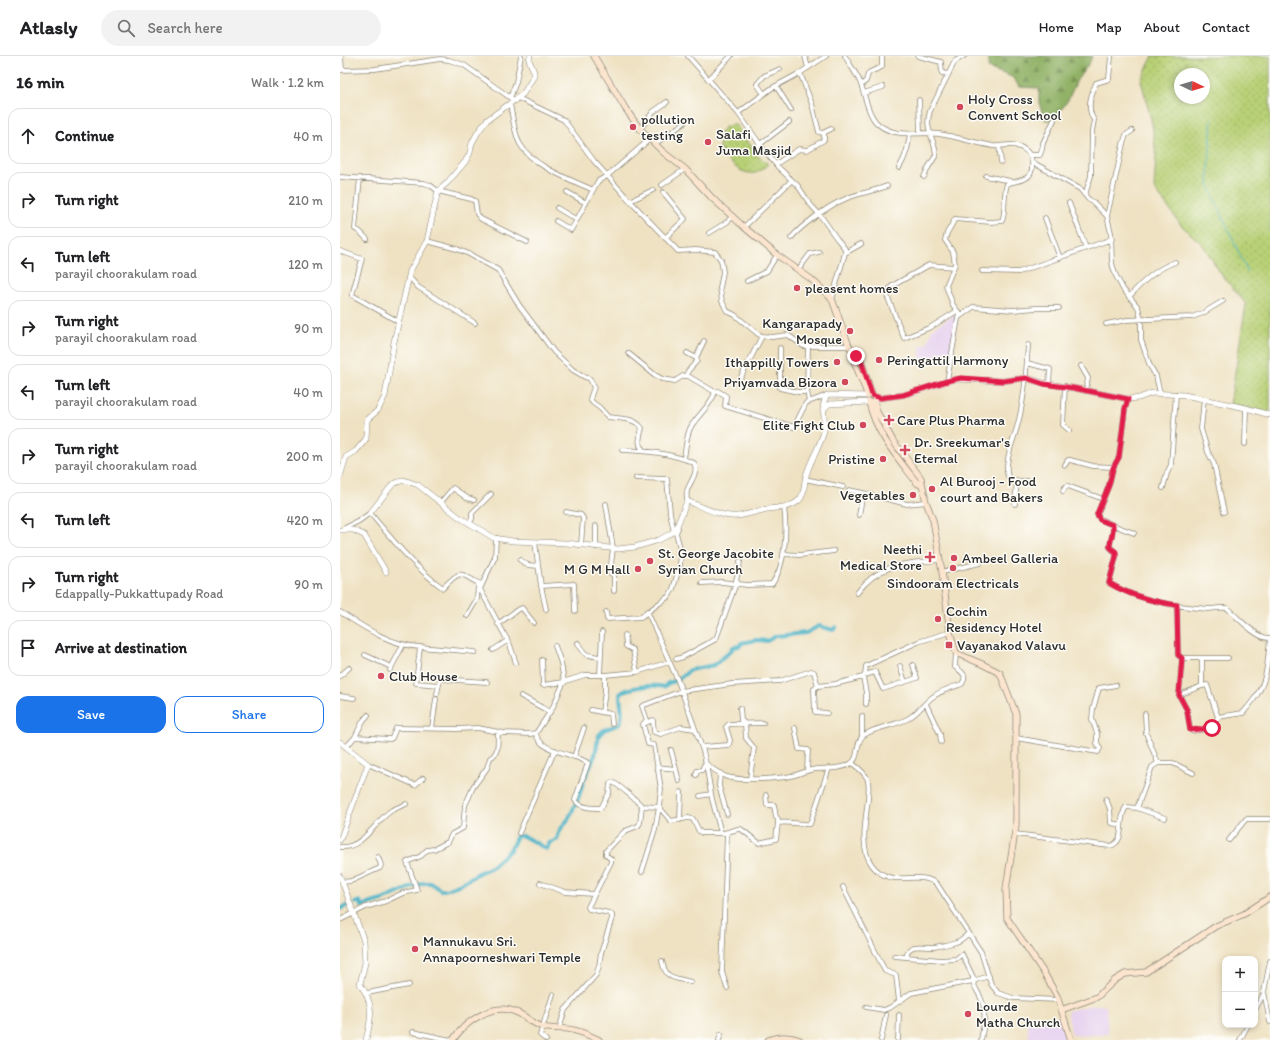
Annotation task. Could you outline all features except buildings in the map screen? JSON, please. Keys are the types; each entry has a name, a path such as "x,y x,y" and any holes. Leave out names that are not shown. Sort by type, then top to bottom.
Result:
{"main road":[{"path":"594,56 625,108 640,129 655,144 685,168 713,199 744,227 777,255 811,279 832,298 849,346 856,356 854,361 873,398 872,416 888,445 917,483 921,485 933,520 950,632 956,653 1000,673 1016,714 1016,826 1006,889 1007,918 1044,972 1058,1000 1071,1040"},
{"path":"1061,1010 1097,997 1115,980 1125,974 1146,972 1216,926 1244,914 1270,897"},
{"path":"452,1040 461,1029 476,1018 493,1010 511,1010 543,1028 573,1030 599,1040"},
{"path":"768,1040 777,1037 786,1037 800,1040"}],"street":[{"path":"342,56 341,70 375,69 441,58 454,61 464,65 515,99 564,120 607,176 678,251 696,250 714,252 721,260 723,272 721,281 722,301 727,311 735,315 762,336 772,337 788,335 803,346 849,346"},
{"path":"515,99 516,82 521,56"},
{"path":"340,477 346,456 356,451 366,439 367,420 378,410 385,396 391,356 410,271 427,241 438,191 465,162 470,153 472,143 487,120 522,94 534,76 529,60 530,56"},
{"path":"688,56 738,113 760,145 776,164 798,186 845,249 832,298"},
{"path":"709,79 731,56"},
{"path":"805,56 808,68"},
{"path":"738,113 776,86 800,73 826,56"},
{"path":"845,56 861,85 870,110 878,124 895,133 940,134 975,143 999,146 1014,145 1024,149 1032,158 1032,172 1029,177 1006,184 1004,217 1002,221 991,222 958,219 954,220 947,233 945,240 954,255 954,267 946,286 953,305 959,313 947,381"},
{"path":"861,85 868,79 868,74 870,72 882,67 882,56"},
{"path":"918,56 941,62 942,73 948,74"},
{"path":"924,178 936,155 929,133 928,119 930,111 955,62 964,56"},
{"path":"1085,195 1091,176 1092,131 1094,120 1089,110 1091,97 1096,83 1108,79 1111,56"},
{"path":"764,94 757,84 764,76 780,68"},
{"path":"800,73 812,104 819,132 824,133 831,129"},
{"path":"776,86 791,110"},
{"path":"864,93 883,87"},
{"path":"919,100 920,133"},
{"path":"640,129 653,112 667,102"},
{"path":"510,104 519,143 528,153 543,166 593,190"},
{"path":"1030,155 1040,155 1042,143 1054,120"},
{"path":"760,145 789,122"},
{"path":"655,144 684,123"},
{"path":"1132,131 1126,135 1123,144 1107,216 1112,239 1112,263 1115,274 1123,289 1138,307 1141,319 1141,340 1150,366 1156,376 1160,393"},
{"path":"776,164 799,149 807,150 824,140 824,133"},
{"path":"899,168 908,151 910,134"},
{"path":"556,221 571,230 598,181 607,176 650,139"},
{"path":"999,146 1000,162"},
{"path":"1032,162 1080,188 1088,199 1107,216"},
{"path":"662,185 685,168"},
{"path":"986,176 1015,182"},
{"path":"340,177 430,185 438,191 475,201 477,214 481,219 527,242"},
{"path":"360,178 355,229 359,231 367,240"},
{"path":"744,227 792,180"},
{"path":"791,238 797,231 843,199 887,186"},
{"path":"630,201 653,190"},
{"path":"567,192 586,203"},
{"path":"663,192 685,219 666,238"},
{"path":"1069,203 1086,248"},
{"path":"557,208 577,220"},
{"path":"709,233 727,222 733,216"},
{"path":"1045,218 1060,258"},
{"path":"982,271 1019,272 1112,239"},
{"path":"427,241 457,249 498,270 519,305 554,352 574,370 590,379 594,387 590,399 592,403 600,408 608,417 628,419 639,424 642,428 639,444 641,449 645,451"},
{"path":"845,253 861,244"},
{"path":"340,251 362,259 352,295 399,322"},
{"path":"798,270 810,254 819,252"},
{"path":"747,281 767,271 777,255"},
{"path":"1129,297 1164,266 1175,262"},
{"path":"954,267 929,265 892,286 886,293 904,338 931,327 957,311"},
{"path":"409,277 418,287 474,323"},
{"path":"1106,324 1127,320 1192,317 1203,313 1223,301"},
{"path":"959,317 973,308 1013,310 1059,308"},
{"path":"741,377 762,336"},
{"path":"628,353 655,375 662,379 675,381 686,375 697,361 696,358 704,341"},
{"path":"1028,345 1026,378 1019,423 1008,463 1007,476 1010,479 1017,481 1028,481"},
{"path":"808,346 807,392 809,401"},
{"path":"780,348 780,388 798,392 807,392"},
{"path":"687,353 696,358"},
{"path":"1027,363 1050,369 1049,384"},
{"path":"1081,366 1088,378 1086,390"},
{"path":"686,375 726,396 725,406 794,427 806,403 809,401 827,395 873,398"},
{"path":"823,410 829,404 903,395 961,378 1003,381 1026,378 1049,384 1128,399 1139,398 1152,393 1176,394 1246,408 1270,415"},
{"path":"1065,386 1063,425 1069,430"},
{"path":"684,458 691,425 718,392"},
{"path":"1163,488 1171,465 1176,394"},
{"path":"687,501 722,514 736,516 760,510 784,507 796,503 801,498 807,470 823,436 825,427 823,410 824,400 827,395"},
{"path":"1128,399 1125,409 1118,462 1113,467 1109,485 1097,514 1100,520 1134,533"},
{"path":"1204,399 1201,429 1208,452 1214,464 1224,512"},
{"path":"1244,444 1246,408"},
{"path":"606,612 607,619 615,620 624,617 641,617 669,596 673,589 680,565 681,552 676,533 687,501 687,492 694,476 696,466 694,463 684,458 645,451 622,450"},
{"path":"1065,465 1068,460 1070,460 1093,466 1113,467"},
{"path":"636,478 667,479 670,513 674,532"},
{"path":"805,479 843,487"},
{"path":"341,530 359,521 370,513 393,484 404,480 418,485 482,532 496,538 596,547 635,547 659,540 674,532 680,522"},
{"path":"1015,504 1017,481"},
{"path":"1063,491 1065,487 1074,487 1103,499"},
{"path":"441,502 453,488 467,498 474,500"},
{"path":"849,490 907,504 926,502"},
{"path":"859,515 863,493"},
{"path":"469,523 472,518 472,513 491,494"},
{"path":"606,504 613,548 610,573 614,575 614,591"},
{"path":"702,583 722,582 748,585 772,584 777,577 783,554 786,519 784,507"},
{"path":"566,512 581,515 583,518 581,545"},
{"path":"370,513 429,579 443,588 459,574 463,574 480,584"},
{"path":"1113,525 1110,547 1116,552 1116,555 1109,583 1116,587 1161,603 1210,609 1226,608 1240,621 1258,634 1264,638 1270,638 1268,666 1258,694 1243,713 1218,717"},
{"path":"596,526 596,547"},
{"path":"341,530 353,530 364,535 386,572"},
{"path":"467,616 477,599 480,584 495,557 496,538"},
{"path":"536,542 538,566 546,609"},
{"path":"783,554 800,556 834,551"},
{"path":"520,560 528,565 538,566"},
{"path":"857,593 864,583 878,573 896,565 940,560"},
{"path":"738,584 736,580 740,561"},
{"path":"942,572 980,563"},
{"path":"480,584 480,588 507,641 516,663"},
{"path":"541,586 574,584 575,611"},
{"path":"676,658 683,657 716,639 735,586 738,584"},
{"path":"1177,605 1178,655 1182,658 1228,658"},
{"path":"498,624 522,608 534,623"},
{"path":"647,611 677,680 702,747 711,794 721,833"},
{"path":"340,612 392,642 403,645 475,652"},
{"path":"600,675 602,632"},
{"path":"866,704 864,676 866,666 918,642 950,632"},
{"path":"625,635 626,646 633,650 637,672"},
{"path":"493,650 507,641"},
{"path":"578,643 584,654 600,657"},
{"path":"365,655 391,668 403,645"},
{"path":"420,646 416,683 439,685"},
{"path":"355,737 390,739 392,738 396,728 478,728 498,732 536,733 550,712 564,682 562,663 555,646"},
{"path":"862,736 869,732 908,719 918,712 934,696 962,684 965,680 965,676 955,667 956,653"},
{"path":"1179,695 1207,685 1218,717 1212,728 1190,730 1187,710 1179,695 1182,658"},
{"path":"1202,658 1202,686"},
{"path":"542,660 543,685 564,682 585,675 637,672 669,662"},
{"path":"827,713 815,712 813,692 818,686 835,684 875,672 883,689 918,678 913,665"},
{"path":"900,666 904,682"},
{"path":"340,676 349,668"},
{"path":"643,724 647,720 642,706 681,691 732,684 780,681 811,671 814,672 818,686"},
{"path":"602,712 605,692 605,675"},
{"path":"432,728 440,680 487,682"},
{"path":"1016,738 1098,752 1100,748 1097,744 1092,719 1096,695 1099,688 1116,685"},
{"path":"340,696 354,698"},
{"path":"521,696 550,712"},
{"path":"926,704 940,734 941,742"},
{"path":"740,708 740,720 745,724 746,738 754,748 750,779"},
{"path":"591,710 611,714 612,724"},
{"path":"1145,714 1146,733 1158,764"},
{"path":"346,747 355,737 363,721 368,715"},
{"path":"706,764 727,777 742,779 778,778 792,776 807,771 829,768 840,769 852,763 856,758 859,742 862,736 862,716"},
{"path":"643,724 652,720 654,732 659,734 681,727 695,729"},
{"path":"702,747 729,745 730,740 726,726 729,724 763,723"},
{"path":"642,872 655,830 660,789 654,745 648,744 643,724"},
{"path":"574,757 584,728"},
{"path":"795,728 799,749 808,750 807,771"},
{"path":"340,920 353,910 386,901 403,893 417,890 407,862 421,856 427,850 434,849 448,842 452,834 463,828 465,805 470,797 473,787 487,768 490,758 495,755 497,751 498,732"},
{"path":"536,733 538,741 546,746 588,763 575,800 577,803 588,807 600,808 609,793 610,784 614,782 636,799 642,806 659,807 670,821 688,818 693,819 702,833 721,833 741,829 759,843 776,840 778,819 776,818 774,806 767,805 766,795"},
{"path":"340,742 368,764 415,785 423,778"},
{"path":"520,833 555,750"},
{"path":"671,750 679,782"},
{"path":"852,763 865,774 868,783 865,838 867,854 872,865 883,875 897,879 925,877 937,884 981,952 991,984 998,993 1006,997 1013,998 1058,1000"},
{"path":"1136,808 1152,767 1158,764 1173,763 1193,773"},
{"path":"340,840 368,764"},
{"path":"696,775 697,771 702,770 706,764"},
{"path":"657,767 676,769"},
{"path":"778,823 791,822 810,824 829,768"},
{"path":"720,773 719,786 727,814"},
{"path":"680,820 681,792"},
{"path":"700,796 711,794"},
{"path":"1106,799 1110,809 1111,823 1121,824"},
{"path":"340,847 360,843 370,830 386,815 392,810 406,804"},
{"path":"559,1029 565,1010 596,975 612,918 612,915 609,913 589,909 588,905 611,862 611,859 606,855 606,851 625,831 638,826 640,823 642,806"},
{"path":"1015,834 1110,846 1115,845 1119,840 1122,814 1126,807 1136,808 1165,818"},
{"path":"1228,840 1246,819 1270,819"},
{"path":"727,832 722,972 727,988"},
{"path":"342,882 350,881 380,868 381,865 378,857"},
{"path":"340,876 364,941 365,963 360,984 367,993 371,1008 371,1022 366,1040"},
{"path":"540,883 565,892 593,894"},
{"path":"843,887 885,971 896,975 899,1001"},
{"path":"907,954 908,950 911,948 920,946 934,947 957,942 969,933"},
{"path":"894,956 941,960 956,959 962,954 973,977 975,989 982,999 984,1007 981,1040"},
{"path":"662,961 664,972 670,976 691,982"},
{"path":"1258,1004 1264,992 1270,961"},
{"path":"866,1007 884,1010 911,993 989,976"},
{"path":"367,993 409,985"},
{"path":"1264,992 1270,1022"},
{"path":"546,1040 540,1035 553,994"},
{"path":"881,1040 886,1015"},
{"path":"898,1040 899,1015"},
{"path":"1240,1040 1246,1028"},
{"path":"413,1032 452,1040"},
{"path":"719,1040 721,1034"}],"shaded area":[{"path":"954,315 958,315 951,359 920,358 920,346 927,344 932,329"},
{"path":"1092,1005 1106,1005 1108,1034 1072,1035 1067,1011"},
{"path":"1059,1017 1066,1040 1029,1040 1027,1019"}],"green space":[{"path":"989,56 1092,56 1090,62 1077,80 1068,100 1054,120 1045,120 1039,103 1039,88 1020,87 1012,77 988,68"},
{"path":"1153,56 1270,56 1270,414 1230,404 1246,304 1221,274 1203,245 1181,225 1154,188 1156,156 1152,123 1141,80"},
{"path":"733,124 738,127 741,135 751,145 754,153 768,164 758,172 744,172 734,166 719,148 720,141 717,137 724,128"}],"waterway":[{"path":"1212,117 1208,184 1248,273"},
{"path":"418,885 430,883 435,885 440,890 445,890 461,884 480,872 490,868 510,850 517,836 523,836 547,849 549,843 557,840 559,832 568,820 578,799 584,780 595,755 599,735 604,730 620,724 622,713 620,694 623,692 641,687 664,687 690,670 714,665 731,651 733,647 740,646 741,643 757,640 767,641 776,636 806,633 819,626 833,630 836,627"},
{"path":"355,903 360,901 361,906 382,900 414,886"},
{"path":"340,909 346,906"}],"place":[{"name":"Holy Cross Convent School","path":"960,107"},
{"name":"pollution testing","path":"633,127"},
{"name":"Salafi Juma Masjid","path":"708,142"},
{"name":"pleasent homes","path":"797,288"},
{"name":"Kangarapady Mosque","path":"850,331"},
{"name":"Peringattil Harmony","path":"879,360"},
{"name":"Ithappilly Towers","path":"837,362"},
{"name":"Priyamvada Bizora","path":"845,382"},
{"name":"Care Plus Pharma","path":"889,420"},
{"name":"Elite Fight Club","path":"863,425"},
{"name":"Dr. Sreekumar's Eternal","path":"905,450"},
{"name":"Pristine","path":"883,459"},
{"name":"Al Burooj - Food court and Bakers","path":"932,489"},
{"name":"Vegetables","path":"913,495"},
{"name":"Neethi Medical Store","path":"930,557"},
{"name":"Ambeel Galleria","path":"954,558"},
{"name":"St. George Jacobite Syrian Church","path":"650,561"},
{"name":"Sindooram Electricals","path":"953,568"},
{"name":"M G M Hall","path":"638,569"},
{"name":"Cochin Residency Hotel","path":"938,619"},
{"name":"Vayanakod Valavu","path":"949,645"},
{"name":"Club House","path":"381,676"},
{"name":"Mannukavu Sri. Annapoorneshwari Temple","path":"415,949"},
{"name":"Lourde Matha Church","path":"968,1014"}],"route":[{"path":"856,356 860,357 872,395 880,398 903,395 961,378 1003,381 1026,378 1044,384 1128,399 1124,414 1118,462 1114,465 1109,485 1097,514 1100,520 1113,525 1114,530 1110,547 1116,552 1116,557 1109,583 1150,600 1177,605 1178,655 1182,658 1179,695 1187,710 1190,730 1212,728"}]}
